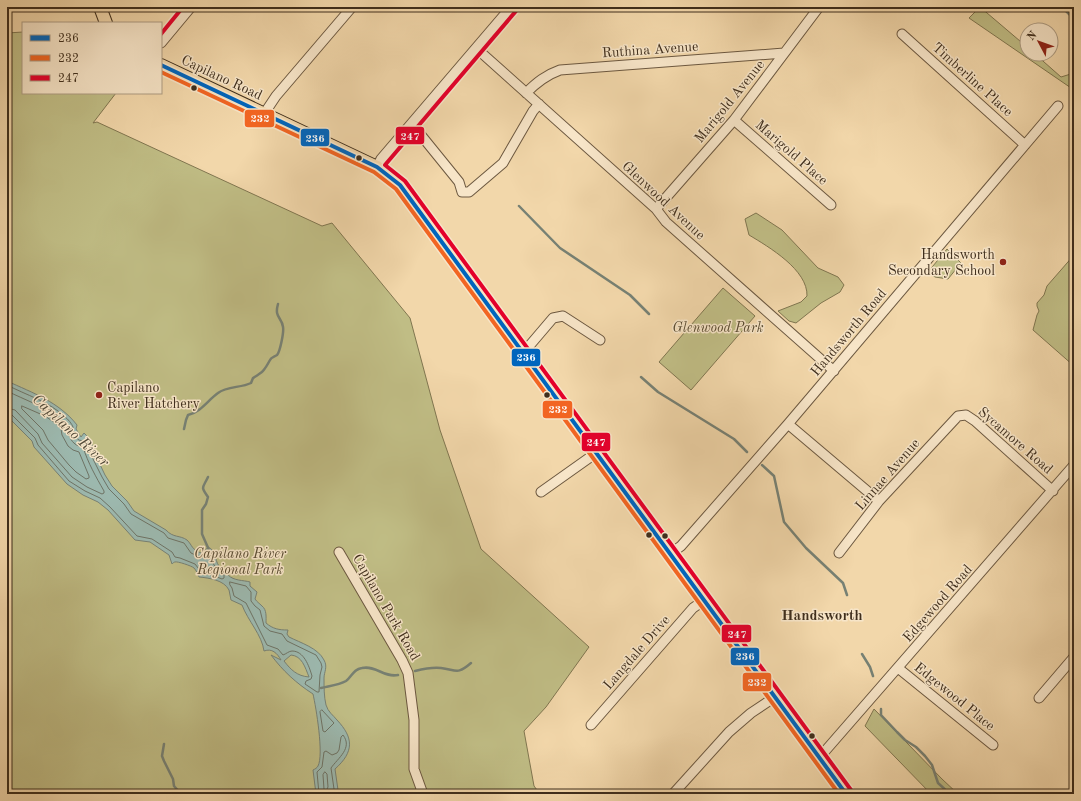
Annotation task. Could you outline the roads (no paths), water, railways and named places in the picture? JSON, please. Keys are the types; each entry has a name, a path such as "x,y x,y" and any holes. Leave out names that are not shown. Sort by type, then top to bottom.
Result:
{"main road":[{"path":"100,7 106,22"},
{"name":"Capilano Road","path":"162,65 377,167 400,185 704,601 776,696 846,794"}],"street":[{"path":"162,42 191,7"},
{"path":"264,114 276,96 352,7"},
{"path":"377,167 381,159 511,7"},
{"name":"Marigold Avenue","path":"656,209 734,120 819,7"},
{"name":"Timberline Place","path":"902,34 1025,145"},
{"name":"Glenwood Avenue","path":"476,48 656,209 666,222 834,371"},
{"name":"Ruthina Avenue","path":"526,93 540,79 550,73 560,70 784,53"},
{"path":"411,124 458,182 462,192 469,192 503,163 533,111 539,104"},
{"name":"Handsworth Road","path":"670,554 681,546 834,371 1058,106"},
{"name":"Marigold Place","path":"734,120 831,205"},
{"path":"522,351 530,345 553,318 563,316 600,340"},
{"name":"Sycamore Road","path":"958,416 966,415 975,421 1053,491"},
{"name":"Linnae Avenue","path":"839,553 879,501 958,416"},
{"path":"788,424 879,501"},
{"path":"541,492 596,453"},
{"name":"Edgewood Road","path":"819,758 1053,491 1074,465"},
{"name":"Capilano Park Road","path":"339,552 402,660 408,673 414,720 414,769 423,794"},
{"name":"Langdale Drive","path":"591,725 693,608 704,601"},
{"path":"1039,698 1074,658"},
{"name":"Edgewood Place","path":"898,668 993,745"},
{"path":"673,794 730,732 751,713 776,696"}],"water":[{"name":"Capilano River","path":"7,381 36,394 62,410 77,425 76,429 81,437 84,433 90,439 105,475 112,486 127,501 134,511 169,533 187,540 198,552 204,552 208,547 211,549 219,566 230,577 250,582 250,586 257,592 255,599 265,610 266,623 276,629 288,630 287,634 289,637 318,652 326,665 324,676 324,695 326,705 329,712 347,733 350,745 346,757 335,769 338,790 335,794 316,794 313,770 318,766 320,752 319,731 313,694 295,681 280,666 271,655 281,660 276,653 269,650 264,651 261,639 242,605 231,600 227,587 216,580 199,577 193,567 176,562 172,564 169,555 150,542 135,540 108,510 98,502 83,495 67,484 34,447 32,441 7,416","holes":["291,655 298,657 303,663 309,677 295,672 284,661"]}],"waterway":[{"path":"1062,7 1074,19"},
{"path":"519,206 560,248 630,295 649,314"},
{"path":"184,429 188,415 201,409 214,396 222,391 251,383 253,378 265,369 271,358 277,355 283,330 277,312 278,304"},
{"path":"641,377 658,392 734,439 747,452"},
{"path":"762,465 774,476 784,522 806,548 843,583 847,595"},
{"path":"208,477 203,487 208,497 202,510 202,534 209,550"},
{"path":"862,654 870,667 873,676"},
{"path":"415,671 435,668 457,671 463,669 471,663"},
{"path":"321,688 346,681 355,671 362,668 372,668 388,675 398,675"},
{"path":"881,709 881,715 905,740 916,747 925,756 932,765 938,783 950,794"},
{"path":"164,744 162,756 173,779 174,786 181,794"}],"place":[{"name":"Handsworth Secondary School","path":"1003,262"},
{"name":"Capilano River Hatchery","path":"99,395"}],"district":[{"name":"Handsworth","path":"822,615"}],"park label":[{"name":"Glenwood Park","path":"718,327"},
{"name":"Capilano River Regional Park","path":"240,562"}]}
